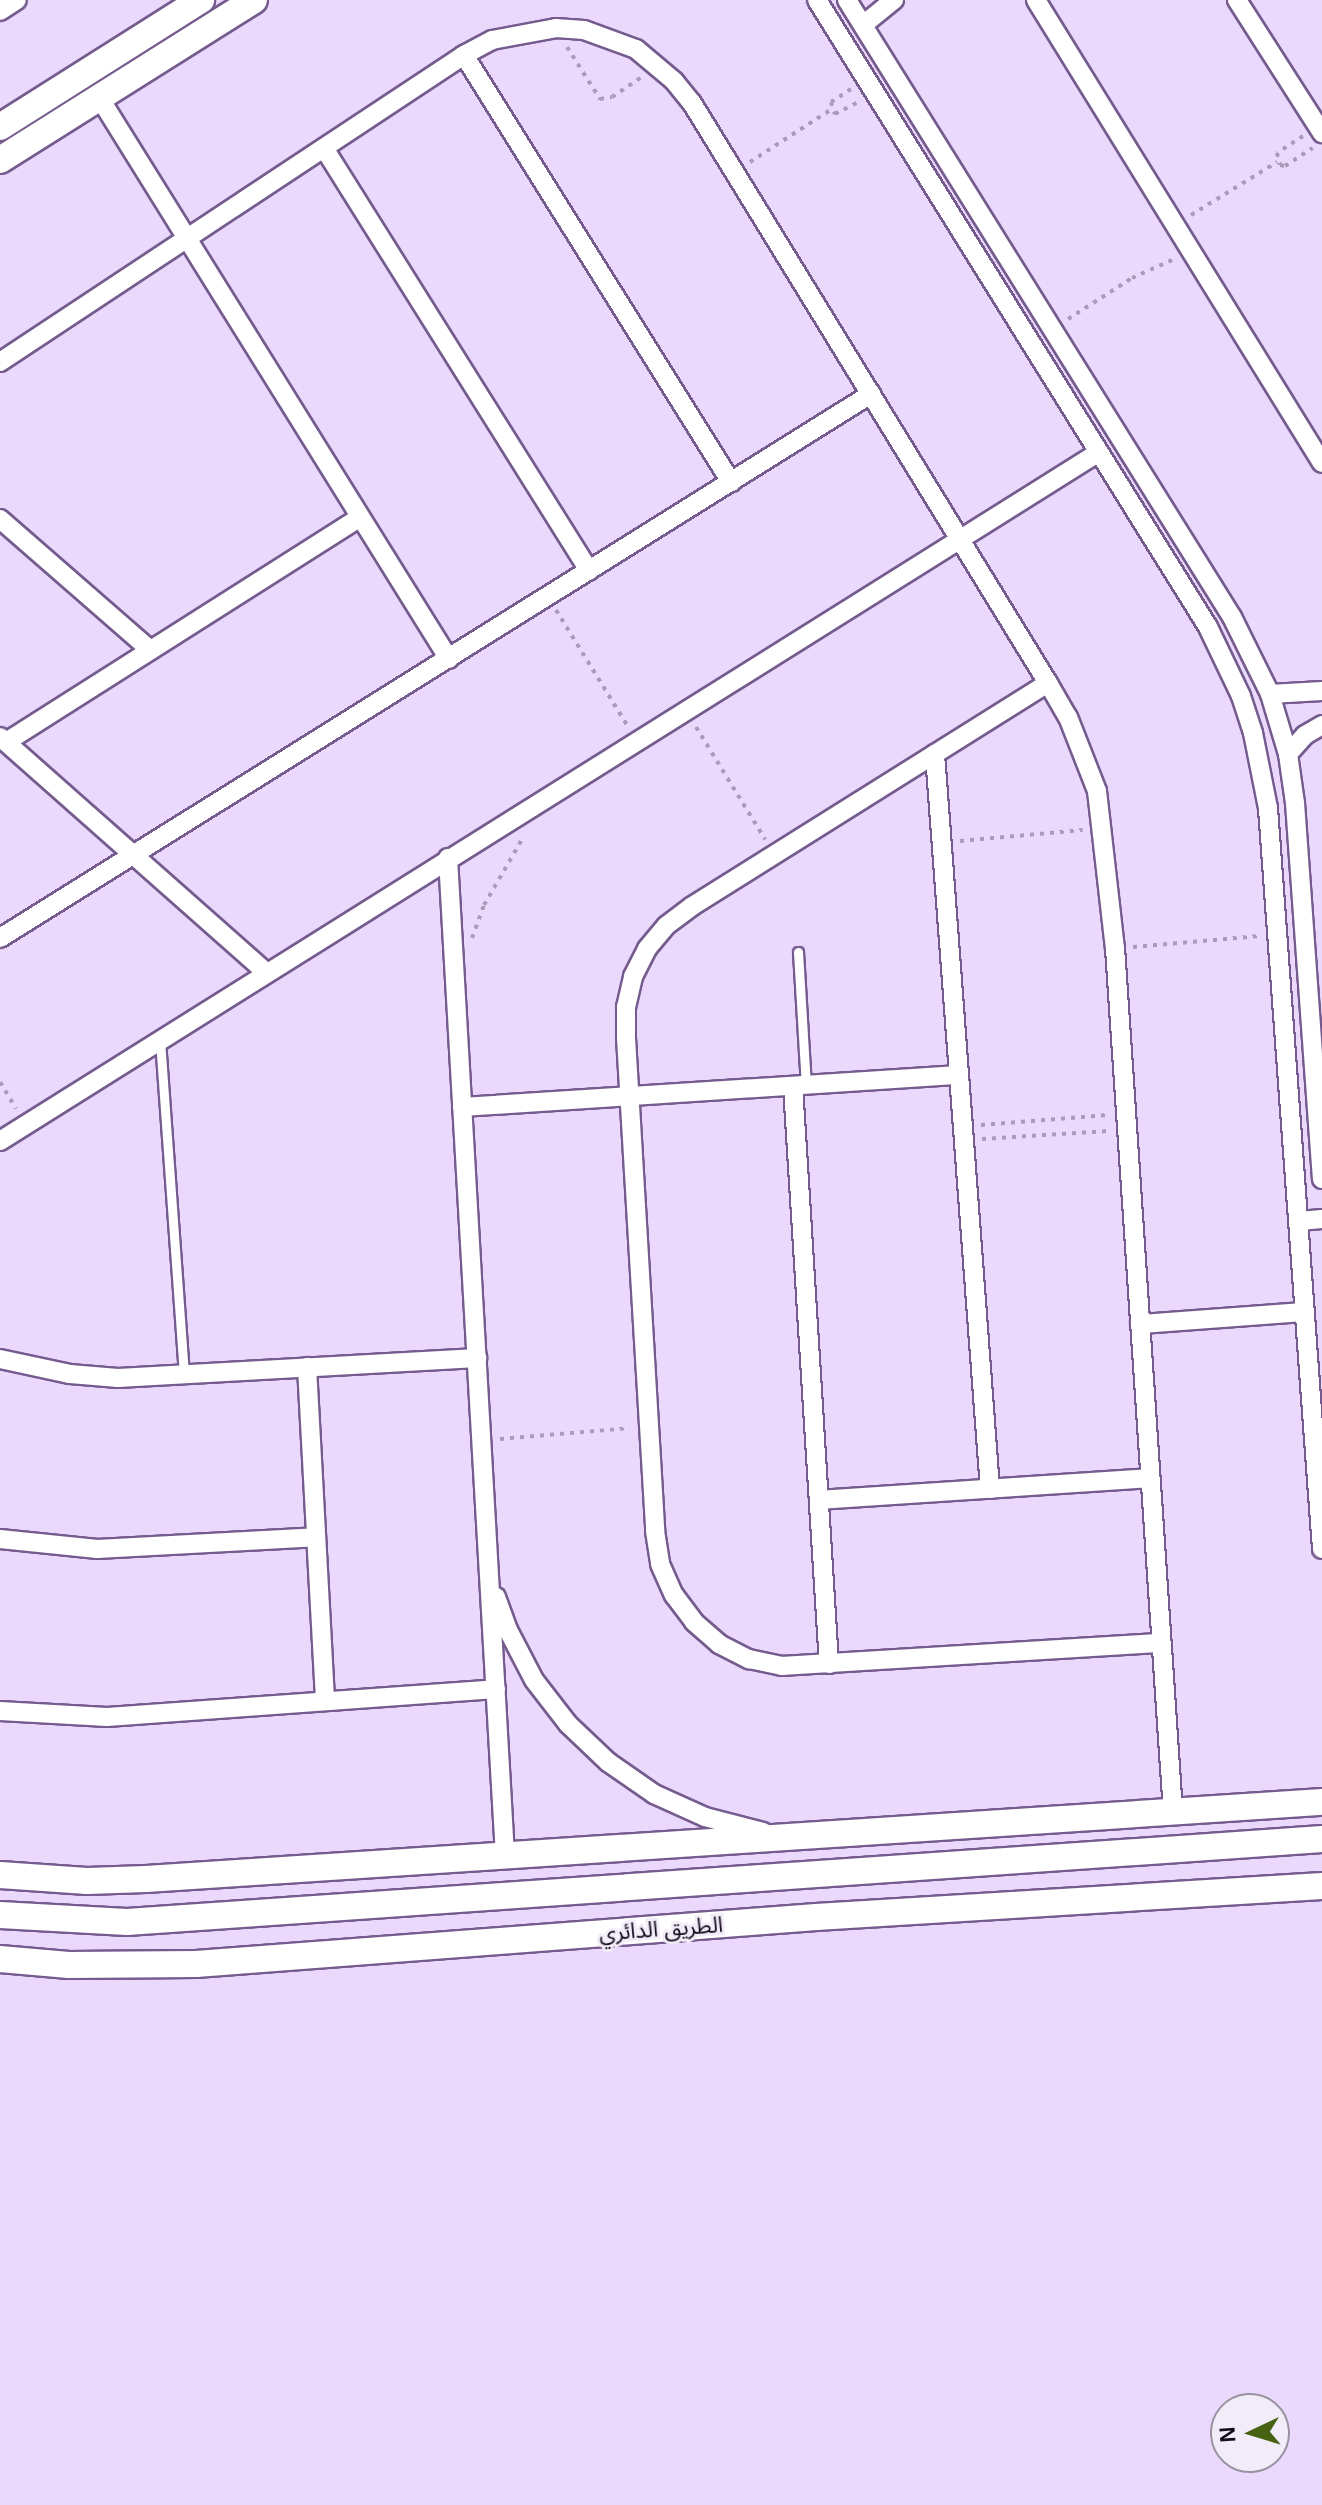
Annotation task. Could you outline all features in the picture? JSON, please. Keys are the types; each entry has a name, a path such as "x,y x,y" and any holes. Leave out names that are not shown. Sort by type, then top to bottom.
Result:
{"main road":[{"path":"0,127 201,0"},
{"path":"0,160 254,0"},
{"path":"0,1875 87,1881 189,1876 814,1838 1321,1802"},
{"path":"1241,1808 1244,1845"},
{"name":"الطريق الدائري","path":"0,1915 127,1922 1322,1839"},
{"path":"813,1874 816,1917"},
{"path":"189,1876 193,1918"},
{"name":"الطريق الدائري","path":"0,1959 69,1965 196,1964 816,1917 1322,1886"}],"street":[{"path":"0,11 17,0"},
{"path":"817,0 1208,627 1241,696 1262,770 1268,808 1322,1549"},
{"path":"847,0 1232,617 1270,694 1288,754 1295,803 1322,1179"},
{"path":"863,25 894,0"},
{"path":"1036,0 1322,463"},
{"path":"1237,0 1321,134"},
{"path":"0,362 464,55 492,40 556,28 611,37 659,65 692,103 1048,683 1084,754 1097,791 1104,828 1115,948 1173,1813"},
{"path":"464,55 731,482"},
{"path":"99,97 449,659"},
{"path":"324,148 589,571"},
{"path":"1001,294 1021,280"},
{"path":"0,938 871,394"},
{"path":"0,1141 1099,452"},
{"path":"267,973 3,739 360,517"},
{"path":"0,519 150,650"},
{"path":"1048,683 691,907 666,926 647,949 633,977 626,1007 629,1096 648,1426 660,1564 674,1595 694,1622 719,1644 749,1659 782,1666 1161,1643"},
{"path":"1270,694 1322,691"},
{"path":"1288,754 1305,735 1322,725"},
{"path":"935,754 990,1489"},
{"path":"448,858 505,1857"},
{"path":"462,1107 959,1075"},
{"path":"800,1085 829,1664"},
{"path":"1299,1221 1322,1219"},
{"path":"1140,1324 1305,1312"},
{"path":"0,1359 70,1374 118,1378 477,1358"},
{"path":"307,1367 325,1701"},
{"path":"819,1500 1150,1478"},
{"path":"0,1539 97,1549 316,1537"},
{"path":"489,1577 508,1630 534,1680 568,1724 608,1762 654,1794 705,1817 759,1832 814,1838"},
{"path":"0,1711 107,1717 496,1689"}],"lane":[{"path":"798,952 800,1085"},
{"path":"160,1040 184,1374"}],"path":[{"path":"556,28 600,99 612,97 659,65"},
{"path":"870,86 839,115 832,109 831,102 870,86"},
{"path":"734,172 832,109"},
{"path":"1277,162 1277,153 1321,134"},
{"path":"1277,162 1285,166 1321,134"},
{"path":"1175,224 1277,162"},
{"path":"1052,329 1132,278 1161,268 1190,249"},
{"path":"548,597 637,741"},
{"path":"686,710 775,854"},
{"path":"942,843 1104,828"},
{"path":"467,951 484,905 527,832"},
{"path":"1115,948 1278,935"},
{"path":"0,1082 26,1124"},
{"path":"963,1134 1126,1122"},
{"path":"963,1134 1126,1122"},
{"path":"481,1440 648,1426"}]}
